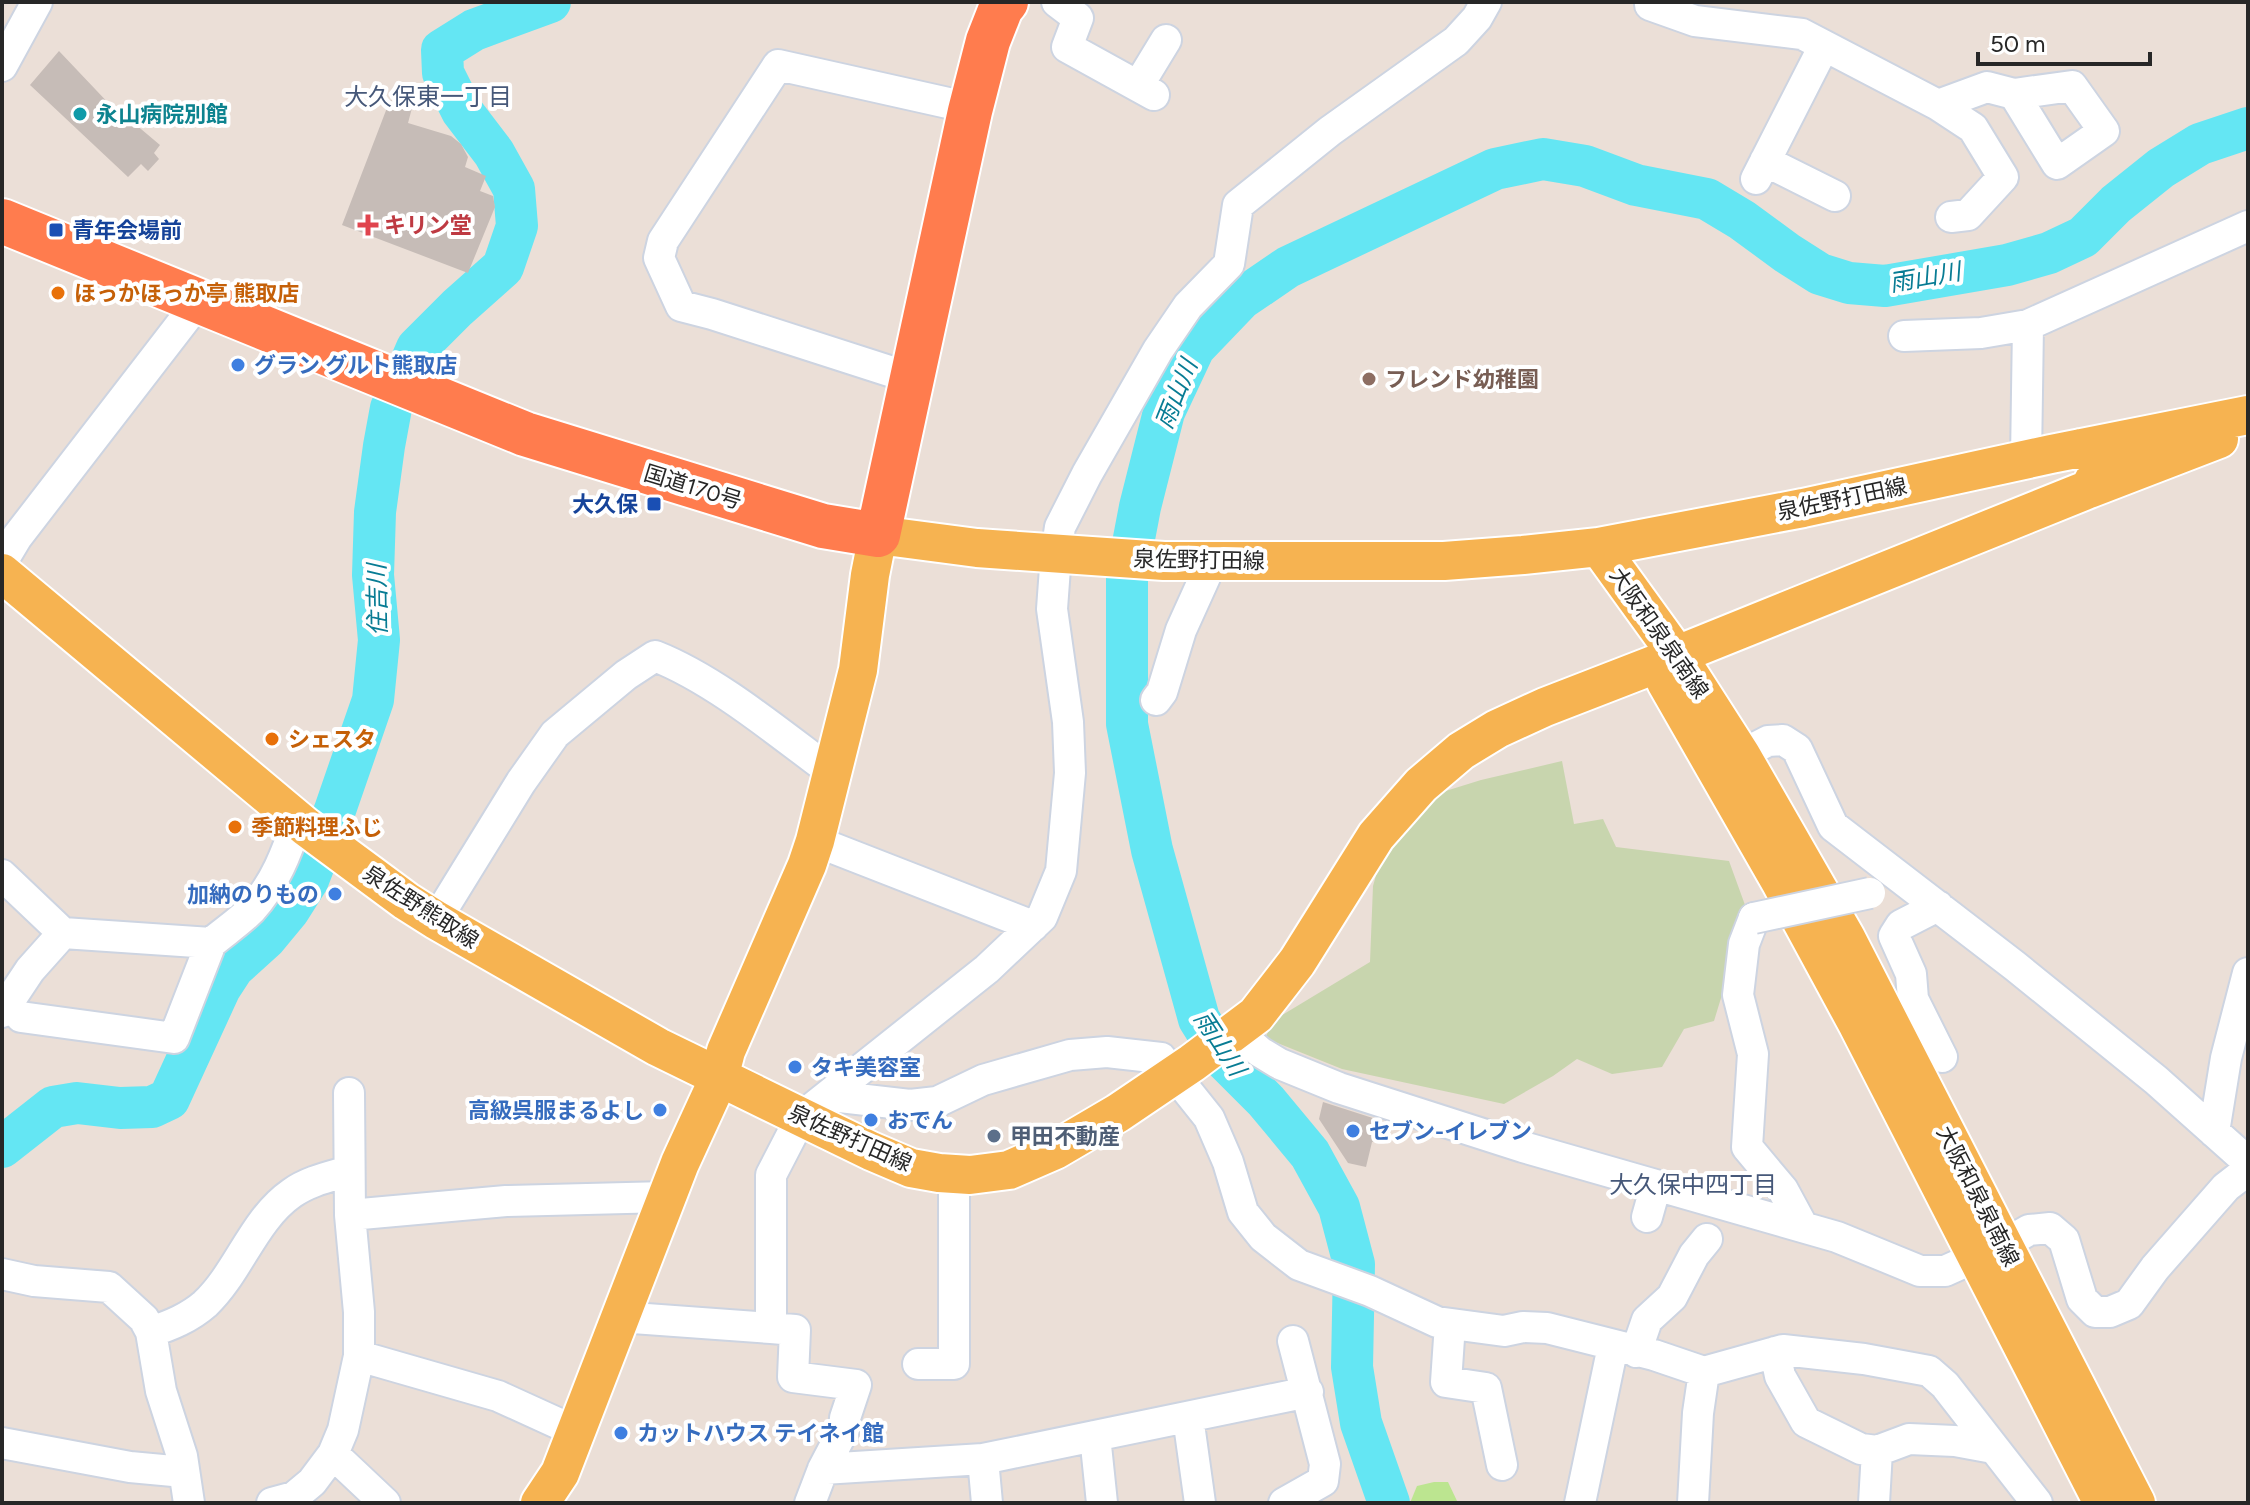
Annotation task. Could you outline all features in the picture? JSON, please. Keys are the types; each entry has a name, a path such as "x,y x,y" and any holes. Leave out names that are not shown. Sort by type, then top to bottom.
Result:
{"highway":[{"path":"878,535 970,111 988,41 1006,2"},
{"name":"国道170号","path":"2,221 525,434 823,526 878,535"}],"main road":[{"name":"泉佐野打田線","path":"878,535 977,548 1164,561 1444,561 1599,547 1803,508 2248,415"},
{"name":"泉佐野打田線","path":"719,1078 911,1168 970,1175 1009,1170 1055,1150 1118,1113 1256,1015 1297,962 1376,836 1421,785 1461,751 1497,729 2089,489 2248,429"},
{"path":"2081,448 2097,459 2097,474 2089,489"},
{"path":"540,1503 560,1473 666,1197 807,865 858,670 878,535"},
{"name":"大阪和泉泉南線","path":"1599,547 1666,660 1788,894 1990,1251 2097,1424 2136,1503"},
{"name":"泉佐野熊取線","path":"2,573 302,823 406,901 539,981 719,1078"},
{"name":"大阪和泉泉南線","path":"1666,660 1741,755 1846,938 2103,1503"}],"street":[{"path":"2,66 37,2"},
{"path":"1057,2 1078,18 1067,47 1146,91 1166,40"},
{"path":"771,1328 771,1175 801,1117 987,969 1033,926 1042,917 1061,871 1070,773 1068,722 1052,609 1060,527 1087,474 1158,350 1188,306 1229,264 1238,205 1330,131 1456,41 1477,18 1486,2"},
{"path":"1650,2 1650,5 1695,21 1802,34 1938,105 1973,128 2003,177 1968,215 1951,217"},
{"path":"1824,46 1760,170 1835,196"},
{"path":"911,378 681,306 659,258 663,241 778,65 948,103 970,111"},
{"path":"1938,105 1987,87 2014,94"},
{"path":"1904,336 1981,333 2028,325 2248,226"},
{"path":"2,562 17,537 199,301"},
{"path":"2026,459 2028,325"},
{"path":"1156,700 1162,692 1181,630 1205,577 1206,562"},
{"path":"436,920 521,782 555,734 626,675 655,656 675,664 738,703 833,773"},
{"path":"1741,755 1768,741 1783,740 1797,749 1833,826 2156,1080 2248,1162"},
{"path":"63,933 30,970 12,1014 174,1038 211,943 250,910 269,886 302,823"},
{"path":"815,841 1033,926"},
{"path":"1803,1227 1783,1190 1747,1147 1753,1054 1738,995 1744,944 1754,918 1870,893 1879,888 1892,871"},
{"path":"2,875 63,933 211,943"},
{"path":"1938,906 1901,925 1894,936 1911,974 1913,999 1942,1057"},
{"path":"2214,1132 2226,1058 2248,973"},
{"path":"833,1093 840,1097 910,1105 937,1102 983,1080 1070,1055 1107,1052 1161,1058 1208,1051 1260,1052 1280,1064 1339,1088 1523,1147 1837,1237 1920,1271 1945,1271 2029,1230 2050,1228 2064,1240 2082,1299 2095,1312 2110,1312 2129,1304 2155,1268 2226,1187 2248,1170"},
{"path":"1208,1051 1209,1118 1228,1162 1243,1212 1263,1237 1299,1265 1370,1291 1437,1322 1504,1331 1523,1327 1547,1328 1654,1355 1704,1372 1783,1350 1864,1359 1929,1371 1945,1385 2037,1503"},
{"path":"272,1503 294,1497 312,1482 333,1454 343,1430 359,1356 359,1312 350,1215 349,1093"},
{"path":"151,1332 182,1320 205,1303 270,1213 291,1194 310,1183 349,1171"},
{"path":"918,1364 954,1364 954,1174"},
{"path":"1647,1217 1656,1185"},
{"path":"350,1215 506,1201 666,1197"},
{"path":"1580,1503 1625,1349 1647,1320 1672,1297 1694,1255 1707,1239"},
{"path":"2,1274 34,1281 109,1287 144,1319 151,1332 161,1391 182,1456 189,1503"},
{"path":"619,1317 795,1330 793,1377 856,1385 844,1429 810,1503"},
{"path":"1450,1324 1446,1382 1486,1388 1502,1465"},
{"path":"1284,1503 1323,1481 1325,1464 1293,1341"},
{"path":"1775,1352 1780,1376 1806,1422 1861,1449 1877,1451 1909,1439 1955,1441 1993,1448"},
{"path":"359,1356 498,1396 577,1432"},
{"path":"1693,1503 1698,1413 1704,1372"},
{"path":"823,1469 983,1459 1308,1392"},
{"path":"1188,1417 1200,1503"},
{"path":"1095,1436 1102,1503"},
{"path":"2,1443 130,1467 184,1472"},
{"path":"1874,1503 1877,1451"},
{"path":"333,1454 385,1503"},
{"path":"983,1459 987,1503"}],"green space":[{"path":"1562,761 1574,824 1603,819 1616,847 1729,861 1745,905 1742,929 1714,1021 1684,1029 1662,1067 1612,1074 1577,1059 1504,1104 1342,1069 1265,1038 1274,1020 1370,962 1373,886 1382,854 1436,794"},
{"path":"1448,1482 1458,1503 1410,1503 1417,1486"}],"building":[{"name":"永山病院別館","path":"59,51 114,109 160,145 154,153 159,159 148,171 141,164 128,177 30,85"},
{"path":"390,100 412,108 408,123 451,136 461,144 468,157 465,167 486,176 480,191 493,196 495,207 468,273 342,225"},
{"name":"セブン-イレブン","path":"1323,1102 1382,1121 1378,1141 1372,1142 1366,1167 1348,1163 1319,1119"}],"waterway":[{"name":"住吉川","path":"2,1147 53,1107 77,1103 120,1108 152,1107 169,1099 220,988 233,968 265,939 289,910 308,880 373,700 379,640 373,575 375,512 391,408 417,348 503,267 517,226 514,189 494,153 462,111 443,73 442,50 474,30 550,2"},
{"name":"雨山川","path":"1389,1503 1361,1423 1352,1367 1354,1264 1339,1207 1310,1154 1266,1101 1224,1059 1199,1019 1152,850 1127,724 1127,575 1164,412 1194,348 1241,299 1288,267 1495,169 1543,159 1585,166 1636,185 1707,199 1820,274 1849,283 1885,286 2007,265 2049,253 2083,237 2116,204 2161,168 2200,144 2248,128"}],"place":[{"name":"永山病院別館","path":"80,114"},
{"name":"キリン堂","path":"368,225"},
{"name":"青年会場前","path":"56,230"},
{"name":"ほっかほっか亭 熊取店","path":"58,293"},
{"name":"グラン グルト熊取店","path":"238,365"},
{"name":"フレンド幼稚園","path":"1369,379"},
{"name":"大久保","path":"654,504"},
{"name":"シェスタ","path":"272,739"},
{"name":"季節料理ふじ","path":"235,827"},
{"name":"加納のりもの","path":"335,894"},
{"name":"タキ美容室","path":"795,1067"},
{"name":"高級呉服まるよし","path":"660,1110"},
{"name":"おでん","path":"871,1120"},
{"name":"セブン-イレブン","path":"1353,1131"},
{"name":"甲田不動産","path":"994,1136"},
{"name":"カットハウス テイネイ館","path":"621,1433"}],"district":[{"name":"大久保東一丁目","path":"428,96"},
{"name":"大久保中四丁目","path":"1693,1184"}]}
